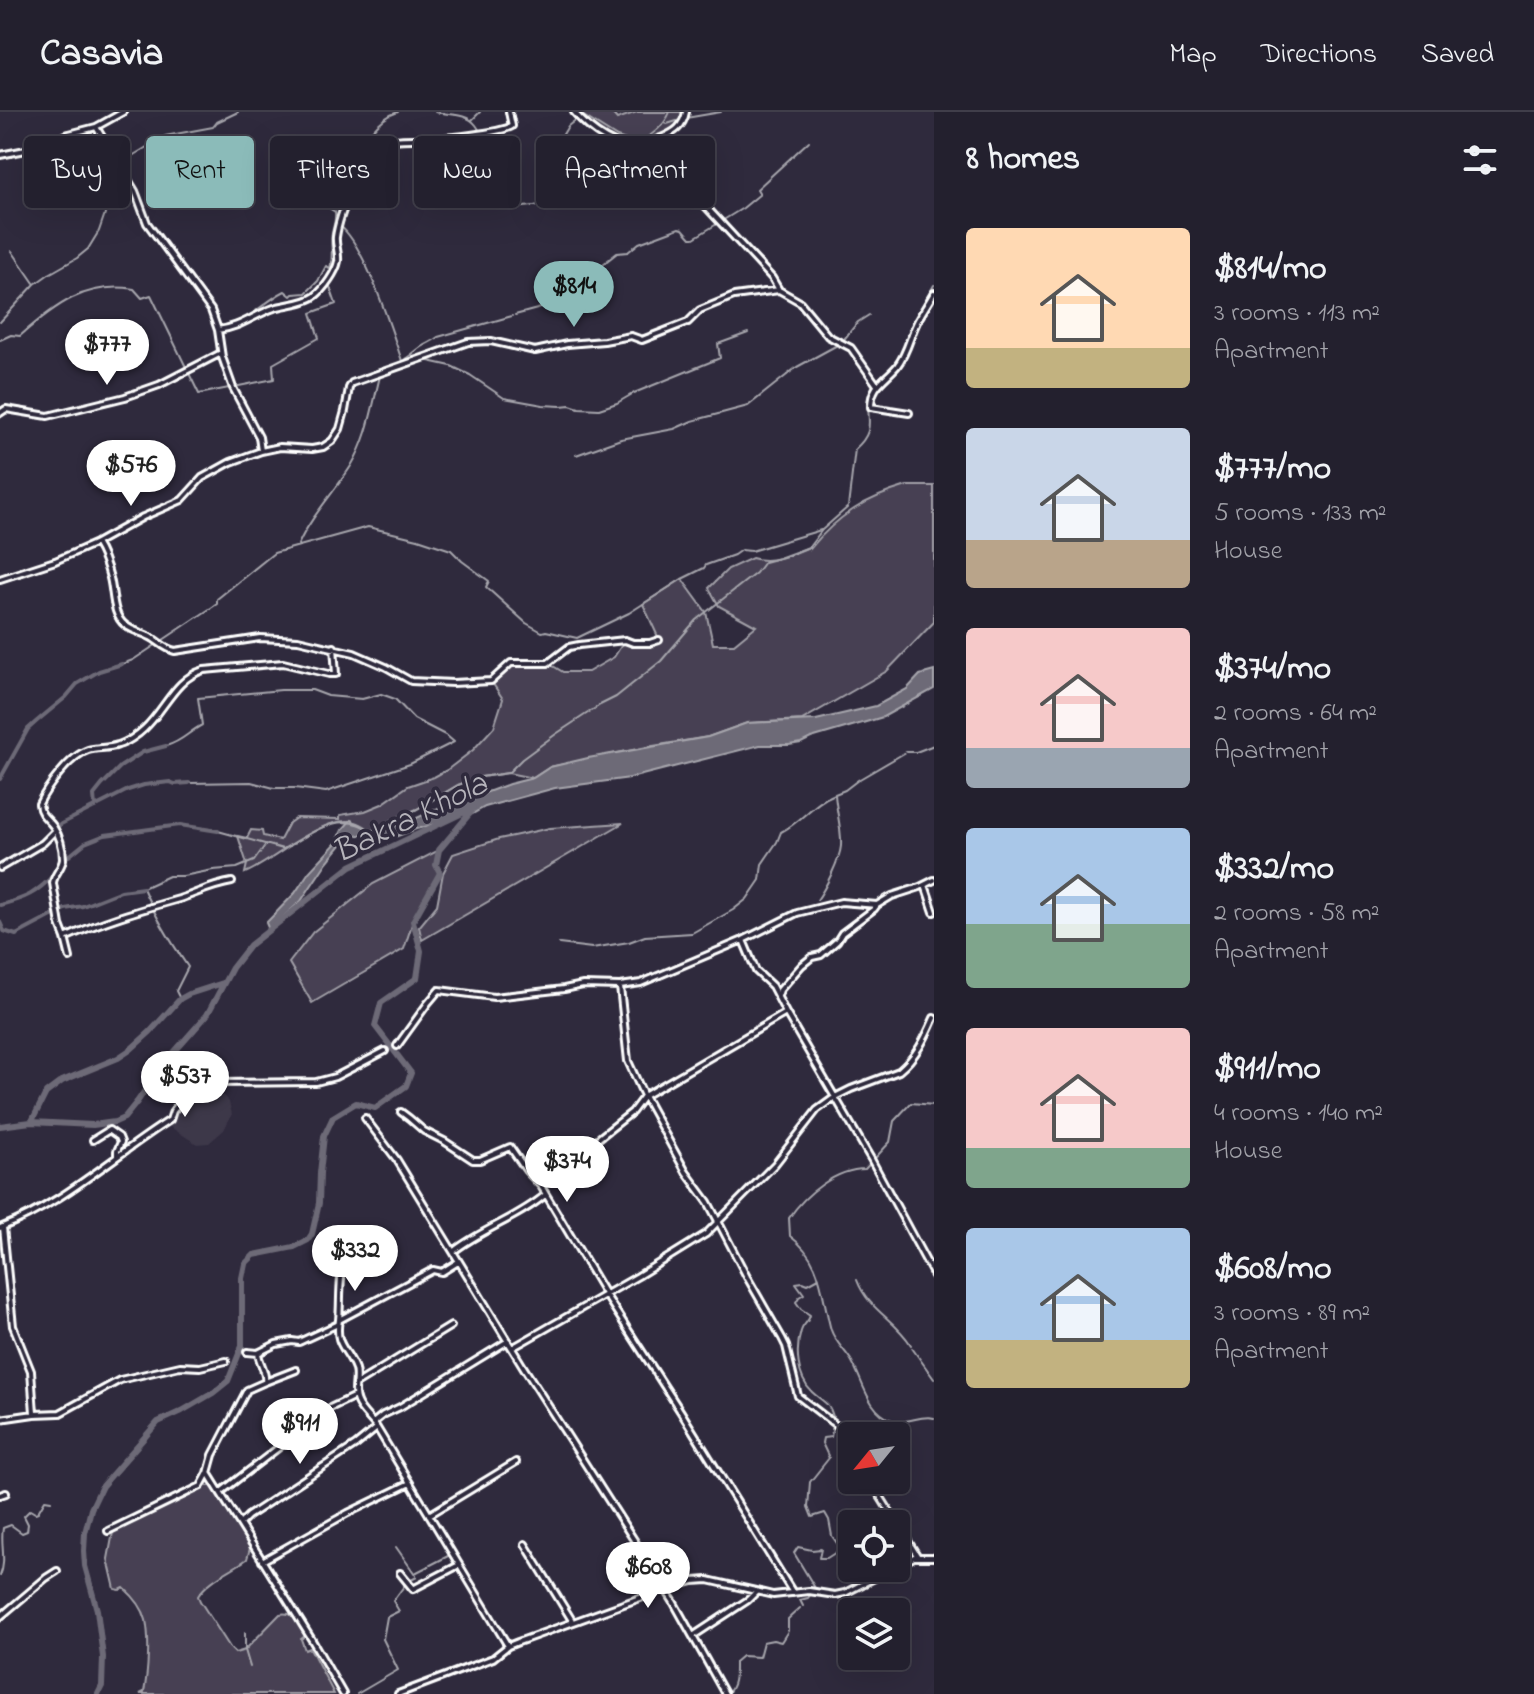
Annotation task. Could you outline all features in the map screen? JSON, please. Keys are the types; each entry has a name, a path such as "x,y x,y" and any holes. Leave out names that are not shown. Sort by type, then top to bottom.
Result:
{"street":[{"path":"0,155 31,149 96,127 123,112"},
{"path":"218,330 229,329 273,308 313,298 330,278 338,261 335,239 341,216 349,193 375,150 387,142 408,138 509,129 512,126 509,112"},
{"path":"664,136 677,129 684,121 686,112"},
{"path":"575,113 602,136"},
{"path":"96,127 128,178 147,223 211,310 233,388 259,437 261,451"},
{"path":"707,208 772,278 779,290 800,302 828,336 851,348 877,385"},
{"path":"0,579 55,561 182,500 215,469 280,447 323,447 332,441 340,429 352,383 468,342 491,341 535,351 631,336 642,340 688,322 700,310 734,296 779,290"},
{"path":"909,413 871,407 871,398 877,385 905,354 917,321 934,293"},
{"path":"0,413 6,409 48,416 136,394 221,353"},
{"path":"96,543 108,569 116,611 121,621 169,650 260,638 298,640 334,647 373,661 411,681 478,683 491,681 511,663 548,663 569,647 625,640 633,643 659,640"},
{"path":"70,958 60,925 53,883 63,864 63,852 39,804 54,780 85,751 120,745 143,731 169,697 194,673 283,663 336,674 334,647"},
{"path":"0,868 55,833"},
{"path":"778,996 802,965 812,957 821,955 842,933 877,905 934,880"},
{"path":"65,938 154,905 232,882"},
{"path":"925,885 934,912"},
{"path":"397,1046 439,990 494,997 583,985 620,986 648,980 743,940 789,916 841,902 877,905"},
{"path":"743,940 756,971 778,996 934,1276"},
{"path":"620,986 628,1061 644,1096 686,1172 708,1202 786,1346 798,1396 838,1428"},
{"path":"541,1186 632,1112 644,1096 786,1013"},
{"path":"512,1348 706,1234 775,1164 817,1110 835,1097 899,1071 906,1065 921,1047 934,1018"},
{"path":"34,1414 31,1371 13,1326 1,1228 61,1198 170,1120 182,1100 215,1083 316,1082 335,1077 385,1051"},
{"path":"401,1112 424,1131 473,1160 510,1147 541,1186 605,1294 793,1593"},
{"path":"365,1118 397,1160 454,1251 665,1589 725,1694"},
{"path":"93,1140 109,1130 121,1142 117,1156"},
{"path":"454,1251 545,1195"},
{"path":"347,1255 341,1280 339,1342 355,1369 356,1401 375,1425 508,1646"},
{"path":"247,1352 258,1353 276,1344 299,1342 433,1270 441,1273 459,1261"},
{"path":"356,1384 451,1326"},
{"path":"240,1524 356,1445 383,1415 508,1341"},
{"path":"258,1353 265,1382"},
{"path":"0,1419 60,1413 112,1383 129,1377 180,1366 200,1367 226,1361"},
{"path":"108,1531 201,1486 213,1455 247,1390 296,1370"},
{"path":"220,1492 330,1408 355,1396"},
{"path":"429,1515 516,1462"},
{"path":"208,1473 343,1694"},
{"path":"262,1561 410,1483"},
{"path":"879,1494 918,1557"},
{"path":"525,1544 573,1622"},
{"path":"910,1560 934,1557"},
{"path":"400,1573 413,1589 459,1565"},
{"path":"0,1617 57,1571"},
{"path":"398,1694 493,1658 508,1646 693,1581 708,1580 773,1595 809,1591 830,1595 844,1593 866,1582"},
{"path":"693,1636 756,1592"}],"shaded area":[{"path":"582,112 611,112 617,119 637,112 686,112 684,122 665,136 597,136 579,122"},
{"path":"907,486 934,486 934,622 887,671 802,720 747,723 708,737 550,767 533,778 508,773 481,777 458,785 372,831 355,822 342,821 328,825 245,873 247,864 238,836 247,838 251,830 262,831 263,836 280,840 289,823 296,818 340,819 340,815 365,811 382,804 408,786 447,770 473,750 494,727 503,699 491,681 511,663 548,663 563,672 588,672 614,657 625,640 650,643 659,639 643,604 682,579 706,612 713,644 734,644 756,626 719,606 709,588 728,569 752,558 774,559 810,549 831,526 854,509"},
{"path":"934,671 934,689 883,717 801,743 760,745 630,778 555,788 485,807 467,817 467,811 444,822 387,840 363,834 349,838 327,862 301,901 269,930 266,923 295,893 351,820 371,830 381,831 452,801 458,803 533,778 550,767 708,737 747,723 816,720 876,706 907,689 920,675"},
{"path":"623,823 422,940 419,927 437,905 443,873 453,854 499,839 550,828"},
{"path":"439,850 436,864 440,873 413,921 404,949 312,1003 289,963 313,932 373,884"},
{"path":"214,1086 229,1102 232,1114 224,1130 209,1143 197,1144 170,1127 176,1109 187,1097 193,1102 198,1098 197,1093"},
{"path":"211,1486 219,1494 250,1548 247,1559 203,1590 198,1596 200,1601 235,1653 245,1650 280,1614 293,1617 305,1636 301,1639 305,1650 310,1648 334,1694 140,1694 144,1692 147,1666 146,1620 140,1607 124,1588 115,1589 108,1559 113,1532 117,1525 181,1493"}],"waterway":[{"path":"89,127 116,112"},
{"path":"0,322 35,284 88,249 99,231 121,167 132,156 165,136 213,127 238,112"},
{"path":"236,323 285,291 291,296 306,293 318,281 326,266 330,268 335,212 323,204 341,182 372,131 398,112"},
{"path":"435,112 468,118 484,137 492,140 501,165 498,178 505,178 509,204 513,209 537,206 551,196 558,197 562,193 559,183 569,164 559,141 568,126 582,115 617,137 635,143 656,131 670,112"},
{"path":"472,120 480,112"},
{"path":"686,118 721,112"},
{"path":"667,124 680,120"},
{"path":"0,152 83,128"},
{"path":"515,315 541,308 617,253 628,252 639,243 679,228 694,238 760,194 757,189 809,141"},
{"path":"130,188 135,198"},
{"path":"340,226 368,269 402,361"},
{"path":"12,251 34,283"},
{"path":"187,281 200,298"},
{"path":"0,340 11,335 20,336 58,306 86,292 117,287 134,289 142,298 151,295 199,394 274,379 273,364 319,338 311,313 336,304 329,284"},
{"path":"218,831 283,849 315,830 337,823 348,822 372,831 458,785 481,777 508,773 556,734 616,697 661,661 696,620 756,573 764,562 809,547 822,530 848,507 855,449 869,428 871,391 901,354 913,323 934,285"},
{"path":"576,455 621,439 674,429 748,406 797,367 841,343 858,322 869,315"},
{"path":"345,401 346,385 350,381 399,363 438,337 512,316"},
{"path":"212,320 215,332 225,332"},
{"path":"408,365 424,360 451,366 504,398 543,405 599,409 720,358 718,344 748,333"},
{"path":"298,545 362,445 380,376 394,370"},
{"path":"309,447 331,437 342,415"},
{"path":"277,446 295,446"},
{"path":"122,664 133,660 217,604 217,599 274,553 368,527 451,550 489,581 486,587 526,623 542,632 577,638 629,613 706,565 741,550 751,551 821,530"},
{"path":"0,582 27,575"},
{"path":"0,779 28,729 77,684 99,671 122,664"},
{"path":"166,746 202,725 198,698 281,690 312,690 328,696 362,699 381,694 395,699 414,719 454,742 410,764 326,792 274,788 251,782 189,783"},
{"path":"817,900 832,874 841,846 835,794 906,752 916,752 934,745"},
{"path":"95,807 94,795 120,767 143,752 166,746"},
{"path":"37,844 61,824 128,790 170,782 189,783"},
{"path":"559,944 592,948 645,936 692,933 747,899 760,880 762,864 781,832 835,794"},
{"name":"Bakra Khola","path":"0,1126 31,1122 93,1125 124,1118 162,1066 207,1015 232,968 250,945 351,866 473,808"},
{"path":"98,1694 102,1686 103,1657 84,1551 91,1509 102,1486 158,1422 213,1393 228,1381 242,1346 242,1278 245,1264 254,1255 294,1247 308,1240 312,1234 319,1203 324,1136 333,1117 356,1103 375,1108 406,1086 411,1073 375,1026 381,1003 417,978 421,951 413,921 440,873 436,865 439,850 471,812"},
{"path":"61,859 85,843 105,835 180,825 218,831"},
{"path":"180,999 176,991 188,967 143,888 169,876 237,868 254,861 266,844"},
{"path":"0,866 12,859"},
{"path":"0,905 30,894 55,874"},
{"path":"0,922 4,931 16,935 65,909 83,906 121,891 143,888"},
{"path":"32,1121 46,1093 62,1081 118,1058 150,1032 180,999 223,983"},
{"path":"934,1105 911,1103 894,1121 890,1142 865,1169 843,1173 822,1184 789,1218 790,1236 801,1245 815,1267 833,1334 851,1360 871,1402 892,1420 934,1418"},
{"path":"819,1278 808,1284 796,1283 804,1294 796,1302 810,1315 802,1329 798,1355 803,1379 829,1407 834,1421"},
{"path":"857,1280 868,1299 911,1345"},
{"path":"912,1348 934,1379"},
{"path":"814,1590 794,1553 798,1547 821,1549 819,1558 827,1558 841,1549 832,1536 825,1513 812,1517 808,1507 810,1482 829,1458 822,1443 823,1438 831,1437 833,1425"},
{"path":"0,1576 3,1528 11,1525 22,1533 27,1531 24,1516 30,1510 38,1512 45,1500 51,1501"},
{"path":"357,1694 398,1670 383,1639 387,1617 399,1611 393,1601 407,1582 417,1577 396,1547"},
{"path":"415,1573 450,1555"},
{"path":"803,1606 800,1600 812,1593"},
{"path":"727,1694 733,1683 735,1662 742,1656 759,1657 763,1642 781,1642 788,1631 788,1619 800,1608"},
{"path":"245,1633 245,1650 250,1667"}]}
